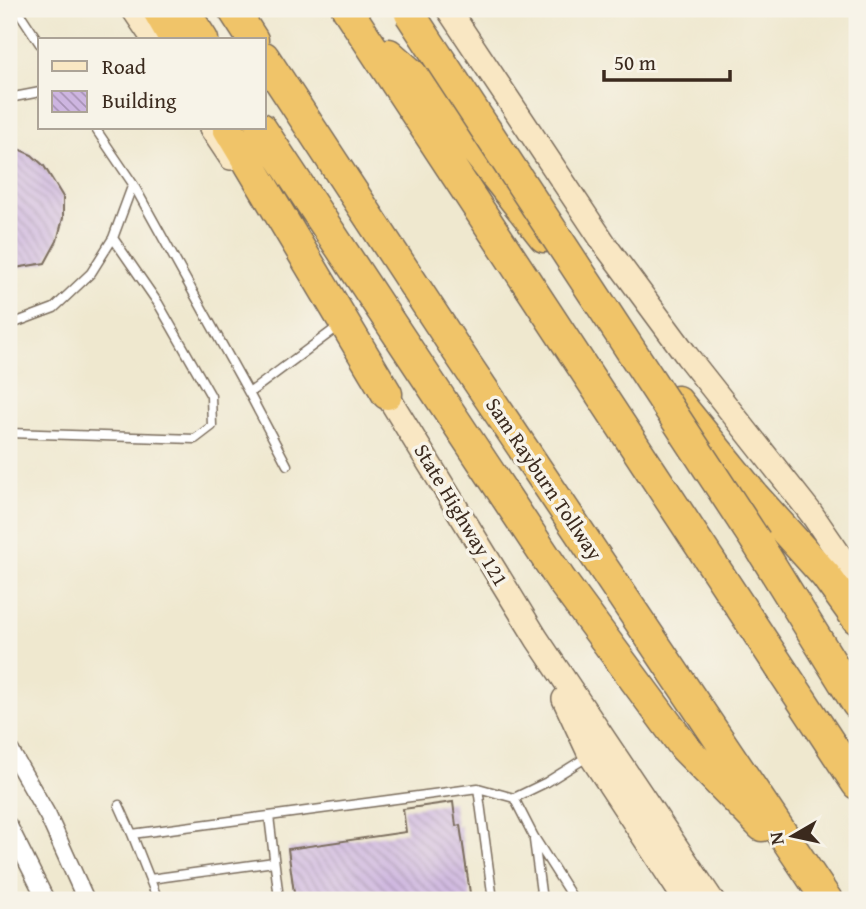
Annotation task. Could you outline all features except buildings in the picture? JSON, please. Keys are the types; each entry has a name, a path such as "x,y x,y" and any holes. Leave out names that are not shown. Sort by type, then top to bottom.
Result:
{"highway":[{"path":"158,9 174,38"},
{"path":"183,9 203,38"},
{"path":"233,9 252,38"},
{"path":"408,11 756,541 857,704"},
{"path":"353,19 425,86 532,223 754,496 826,576 857,619"},
{"path":"353,19 857,784"},
{"name":"Sam Rayburn Tollway","path":"266,60 464,360 821,890"},
{"path":"229,130 387,394"},
{"path":"262,130 561,580 612,652 685,748 821,890"}],"main road":[{"path":"133,9 152,38"},
{"path":"449,9 608,249 687,356 811,513 857,580"},
{"name":"State Highway 121","path":"212,130 387,394 537,639 712,900"},
{"path":"537,639 590,755 685,900"}],"street":[{"path":"9,748 48,816 86,900"},
{"path":"9,826 46,900"}],"lane":[{"path":"17,9 38,41"},
{"path":"9,97 38,92"},
{"path":"97,130 133,184 287,465"},
{"path":"9,325 54,308 91,273 113,238 133,184"},
{"path":"9,433 195,439 212,426 211,396 158,303 113,238"},
{"path":"249,393 341,324"},
{"path":"132,834 478,788 514,798 547,782 590,755"},
{"path":"478,788 493,900"},
{"path":"514,798 534,837 575,900"},
{"path":"120,805 158,900"},
{"path":"269,900 279,900 270,816"},
{"path":"534,837 542,900"},
{"path":"150,879 274,862"}]}
